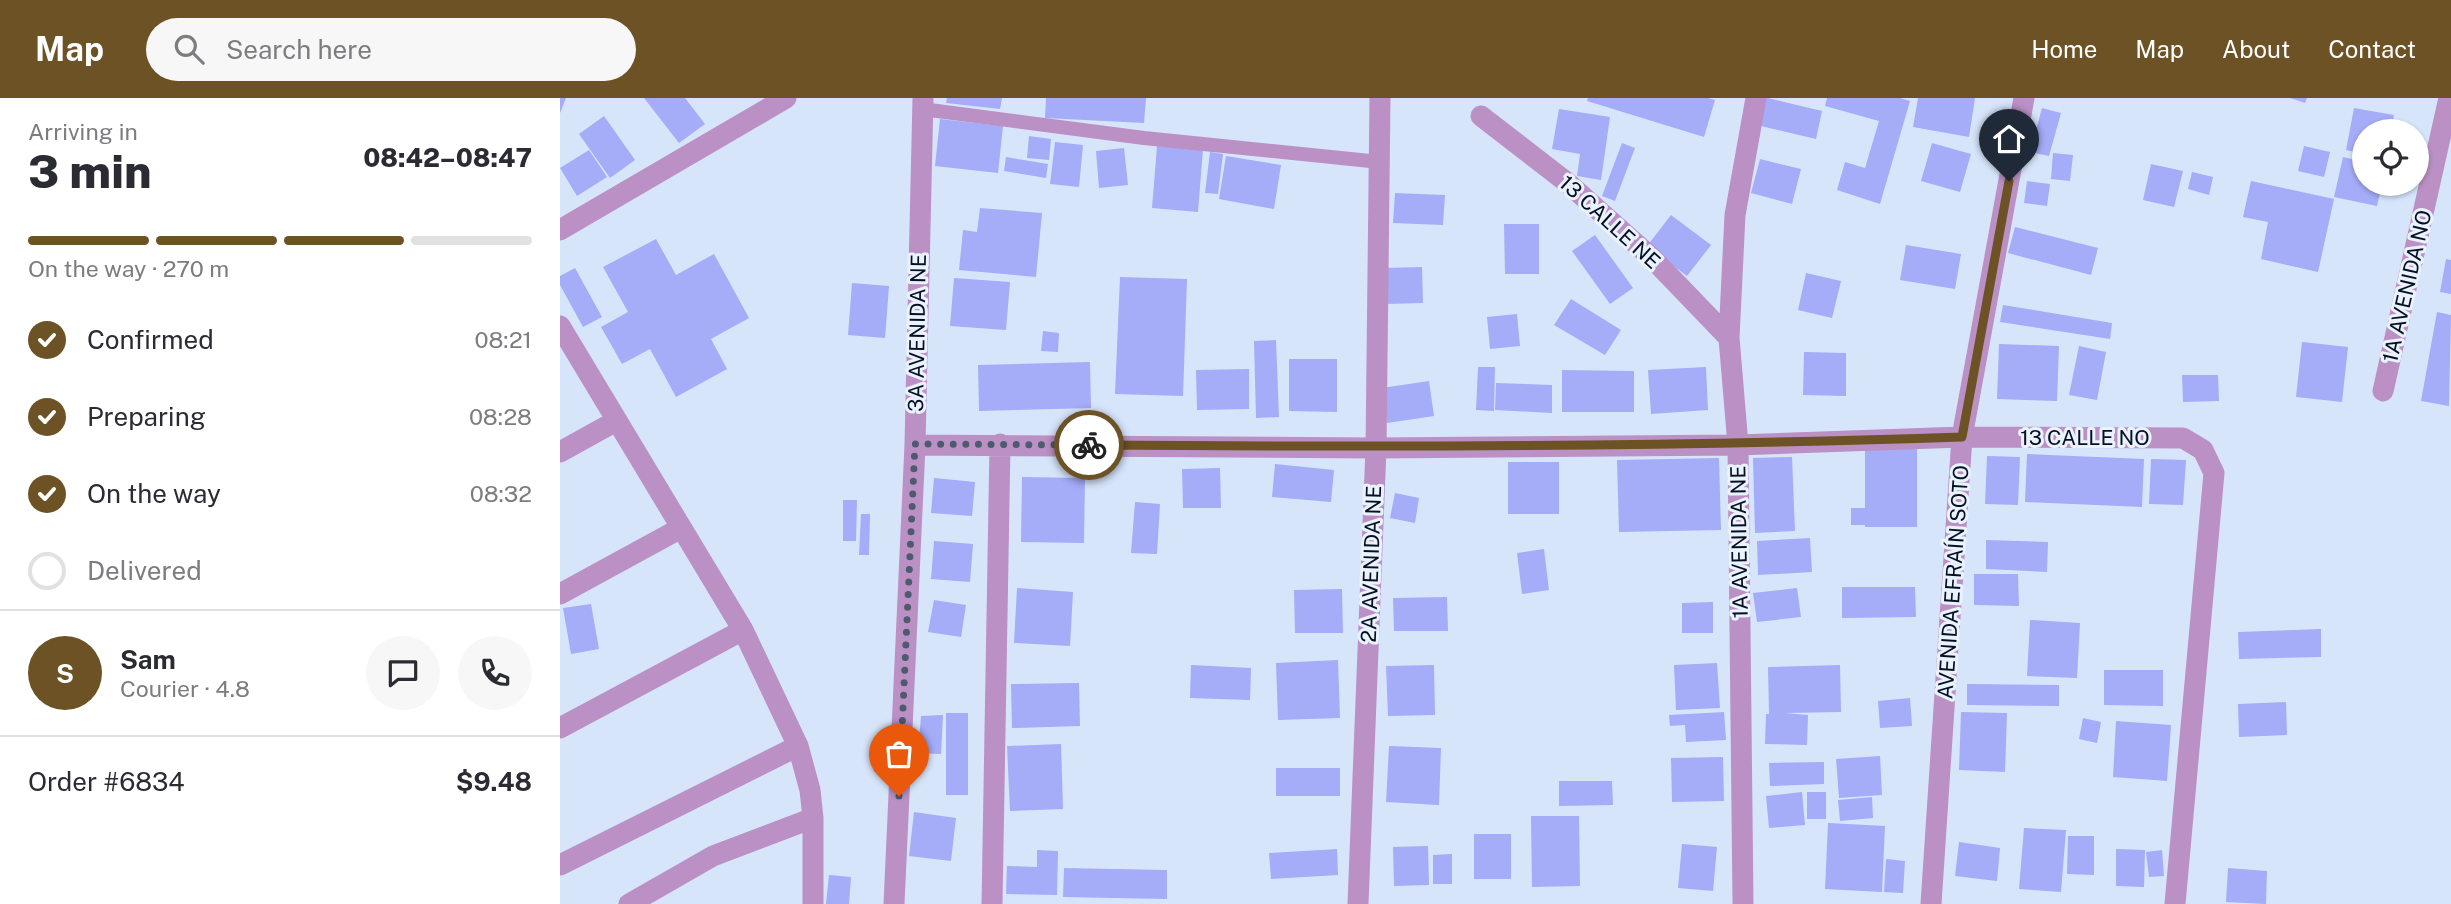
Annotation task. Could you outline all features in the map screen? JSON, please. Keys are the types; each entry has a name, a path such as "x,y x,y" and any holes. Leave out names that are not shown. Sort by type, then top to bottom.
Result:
{"street":[{"path":"560,230 786,98"},
{"name":"2A AVENIDA NE","path":"1358,904 1376,448 1381,98"},
{"name":"1A AVENIDA NE","path":"1743,904 1738,445 1729,338 1735,215 1756,98"},
{"name":"AVENIDA EFRAÍN SOTO","path":"1931,904 1962,437 2024,98"},
{"name":"1A AVENIDA NO","path":"2383,391 2449,98"},
{"name":"3A AVENIDA NE","path":"894,904 915,444 923,103"},
{"name":"13 CALLE NE","path":"1481,116 1569,184 1642,249 1729,338"},
{"path":"560,326 743,630 798,746 810,790 813,818 813,904"},
{"path":"560,453 616,421"},
{"name":"13 CALLE NO","path":"915,444 1376,448 1738,445 1962,437 2183,438 2203,450 2214,473 2175,904"},
{"path":"992,904 1000,444"},
{"path":"560,594 681,528"},
{"path":"560,728 743,630"},
{"path":"560,865 798,746"},
{"path":"629,904 713,856 813,818"}],"lane":[{"path":"923,103 1144,138 1380,162"}],"building":[{"path":"560,98 566,98 560,113"},
{"path":"644,98 685,98 705,124 679,143"},
{"path":"947,98 1002,98 1000,109 946,103"},
{"path":"1046,98 1146,98 1144,123 1045,118"},
{"path":"1588,98 1715,100 1704,137 1587,101"},
{"path":"1758,98 1822,111 1816,139 1752,124"},
{"path":"1827,98 1900,98 1910,101 1880,204 1837,190 1845,162 1865,168 1879,121 1825,106"},
{"path":"1918,98 1975,98 1969,137 1913,127"},
{"path":"2290,98 2307,98 2305,103"},
{"path":"2042,108 2061,113 2049,156 2030,152"},
{"path":"2354,108 2394,115 2393,119 2352,119 2352,151 2346,150"},
{"path":"1559,109 1610,117 1601,180 1577,176 1580,154 1552,149"},
{"path":"604,116 635,160 610,178 579,134"},
{"path":"940,119 1003,126 998,173 935,166"},
{"path":"1029,136 1051,139 1049,160 1027,158"},
{"path":"1055,142 1083,145 1079,187 1050,184"},
{"path":"1622,143 1635,148 1615,201 1602,196"},
{"path":"1932,143 1971,154 1960,192 1921,181"},
{"path":"1157,146 1203,149 1198,212 1152,208"},
{"path":"2304,146 2330,152 2324,177 2298,171"},
{"path":"1124,148 1128,185 1099,188 1096,151"},
{"path":"589,150 607,177 577,196 560,168"},
{"path":"1210,152 1223,154 1218,194 1205,193"},
{"path":"2053,153 2073,155 2070,181 2051,179"},
{"path":"1226,156 1281,165 1274,209 1219,199"},
{"path":"1006,157 1048,164 1046,178 1004,171"},
{"path":"2343,157 2352,159 2352,196 2379,196 2377,206 2334,197"},
{"path":"1760,159 1801,169 1792,204 1751,193"},
{"path":"2151,164 2183,171 2174,207 2143,200"},
{"path":"2192,172 2213,177 2209,195 2188,189"},
{"path":"2027,181 2050,184 2047,206 2024,203"},
{"path":"2251,181 2334,199 2318,272 2261,259 2268,222 2243,217"},
{"path":"1395,193 1445,195 1443,225 1393,223"},
{"path":"980,208 1042,213 1036,277 959,270 963,230 977,232"},
{"path":"1671,215 1711,245 1687,276 1647,246"},
{"path":"1504,224 1539,224 1539,274 1505,274"},
{"path":"2015,227 2098,248 2091,275 2008,253"},
{"path":"1595,235 1633,288 1610,304 1572,251"},
{"path":"656,239 676,275 714,254 749,318 711,339 727,369 676,397 650,349 622,364 601,327 628,312 603,267"},
{"path":"1906,245 1961,254 1955,289 1900,280"},
{"path":"2446,259 2451,260 2451,294 2440,292"},
{"path":"1422,267 1423,303 1385,304 1384,268"},
{"path":"575,268 602,317 583,327 560,285 560,276"},
{"path":"1806,273 1841,281 1832,318 1798,310"},
{"path":"1120,277 1187,279 1183,396 1115,394"},
{"path":"954,278 1010,282 1006,330 950,326"},
{"path":"852,283 889,286 885,338 848,335"},
{"path":"1571,299 1621,330 1605,355 1554,325"},
{"path":"2003,305 2112,323 2110,339 2000,322"},
{"path":"2437,312 2451,315 2449,406 2421,401"},
{"path":"1517,314 1520,346 1490,349 1487,317"},
{"path":"1043,331 1059,333 1058,352 1041,351"},
{"path":"1276,340 1279,417 1256,418 1254,341"},
{"path":"2302,342 2348,347 2342,402 2296,397"},
{"path":"1999,344 2059,346 2057,401 1997,399"},
{"path":"2079,346 2106,352 2097,400 2069,395"},
{"path":"1804,352 1846,353 1846,396 1803,395"},
{"path":"1289,359 1337,359 1337,412 1289,411"},
{"path":"1090,362 1091,408 979,411 978,365"},
{"path":"1478,367 1495,367 1494,411 1476,410"},
{"path":"1706,367 1708,410 1651,414 1648,370"},
{"path":"1249,369 1249,409 1197,410 1196,370"},
{"path":"1562,370 1634,371 1634,412 1562,412"},
{"path":"2182,375 2218,375 2219,401 2183,402"},
{"path":"1429,381 1434,416 1387,423 1382,388"},
{"path":"1496,383 1552,385 1552,413 1495,410"},
{"path":"1917,447 1917,527 1851,525 1851,508 1865,508 1865,448"},
{"path":"2027,454 2144,459 2142,507 2025,502"},
{"path":"1987,456 2020,457 2018,505 1985,504"},
{"path":"1792,457 1795,531 1755,533 1753,458"},
{"path":"1719,458 1721,530 1619,532 1617,460"},
{"path":"2151,459 2186,460 2183,505 2149,504"},
{"path":"1508,462 1559,462 1559,514 1508,514"},
{"path":"1275,464 1334,470 1331,502 1272,497"},
{"path":"1220,468 1221,508 1183,508 1182,469"},
{"path":"1022,477 1085,478 1084,543 1021,542"},
{"path":"934,478 975,482 972,516 931,513"},
{"path":"1395,493 1419,498 1415,523 1390,518"},
{"path":"843,500 857,500 856,541 843,541"},
{"path":"1135,502 1160,504 1157,554 1131,553"},
{"path":"861,514 870,514 869,555 859,555"},
{"path":"1810,538 1812,572 1758,575 1757,541"},
{"path":"1986,540 2048,542 2047,572 1986,569"},
{"path":"934,541 973,544 970,582 931,579"},
{"path":"1544,549 1549,590 1522,594 1517,553"},
{"path":"1974,574 2018,574 2019,606 1974,605"},
{"path":"1842,587 1915,587 1916,617 1842,618"},
{"path":"1017,588 1073,592 1070,646 1014,643"},
{"path":"1797,588 1801,617 1757,622 1753,593"},
{"path":"1342,589 1343,633 1295,633 1294,590"},
{"path":"1447,597 1448,631 1394,631 1393,598"},
{"path":"934,600 966,605 961,637 928,632"},
{"path":"1713,602 1713,633 1682,633 1682,603"},
{"path":"591,604 599,649 571,654 563,608"},
{"path":"2030,620 2080,623 2077,678 2027,676"},
{"path":"2321,629 2321,657 2239,659 2238,632"},
{"path":"1338,660 1340,718 1278,720 1276,663"},
{"path":"1717,663 1720,708 1676,710 1674,665"},
{"path":"1191,665 1251,668 1250,700 1190,698"},
{"path":"1434,665 1435,715 1388,716 1386,666"},
{"path":"1840,665 1841,712 1784,713 1808,715 1807,745 1765,744 1766,714 1769,714 1768,667"},
{"path":"2104,670 2163,670 2163,706 2104,705"},
{"path":"1079,683 1080,726 1012,728 1011,684"},
{"path":"1967,684 2059,685 2059,706 1967,705"},
{"path":"1910,698 1912,726 1880,728 1878,701"},
{"path":"2286,702 2287,735 2239,737 2238,704"},
{"path":"1724,712 1726,740 1686,742 1685,725 1670,726 1669,715"},
{"path":"1961,712 2007,713 2005,772 1959,770"},
{"path":"946,713 968,713 968,795 946,795"},
{"path":"943,715 941,754 918,753 921,716"},
{"path":"2083,718 2101,722 2097,743 2079,739"},
{"path":"2116,721 2171,725 2167,781 2113,777"},
{"path":"1061,744 1063,809 1010,811 1007,746"},
{"path":"1389,746 1441,748 1439,805 1386,802"},
{"path":"1880,756 1882,795 1839,798 1836,759"},
{"path":"1723,757 1724,801 1672,802 1671,758"},
{"path":"1824,762 1824,784 1770,786 1769,763"},
{"path":"1276,768 1340,768 1340,796 1276,796"},
{"path":"1559,781 1612,781 1613,805 1559,806"},
{"path":"1802,792 1805,825 1769,828 1766,796"},
{"path":"1807,792 1826,792 1826,819 1807,819"},
{"path":"1872,797 1873,818 1840,821 1838,800"},
{"path":"914,812 956,818 951,861 909,856"},
{"path":"1531,816 1579,816 1580,886 1532,887"},
{"path":"1828,823 1885,826 1882,892 1825,889"},
{"path":"2024,828 2066,830 2061,892 2019,889"},
{"path":"1474,834 1511,834 1511,879 1474,879"},
{"path":"2068,836 2094,836 2094,875 2067,874"},
{"path":"1959,842 2000,848 1997,881 1955,876"},
{"path":"1682,844 1717,847 1713,891 1678,888"},
{"path":"1428,846 1429,885 1394,886 1393,847"},
{"path":"1337,849 1338,875 1271,879 1269,853"},
{"path":"2116,849 2145,850 2144,887 2116,886"},
{"path":"1037,850 1058,851 1057,895 1006,894 1007,866 1037,867"},
{"path":"2162,850 2164,876 2149,877 2146,852"},
{"path":"1452,854 1452,884 1433,884 1433,855"},
{"path":"1886,859 1905,861 1903,893 1884,892"},
{"path":"1064,868 1167,870 1167,899 1063,897"},
{"path":"2228,868 2267,871 2266,904 2226,902"},
{"path":"829,875 851,877 849,904 826,904"}],"way so far":[{"path":"899,796 915,444 1089,445"}],"route":[{"path":"1089,445 1376,448 1710,445 1962,437 2009,181"}]}
